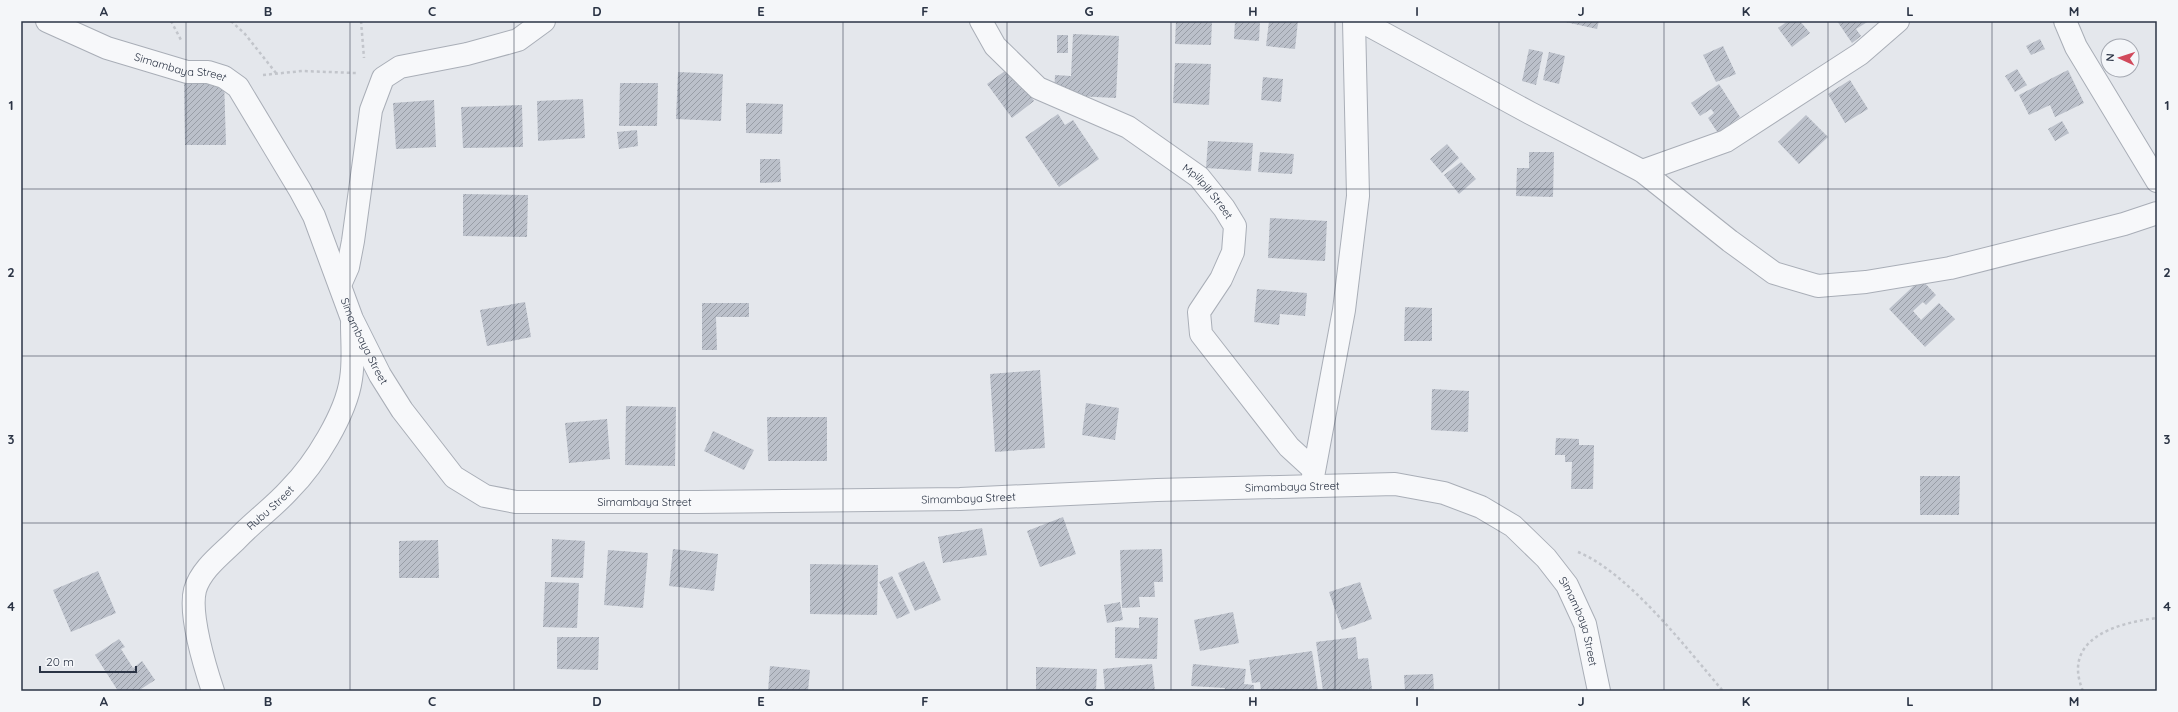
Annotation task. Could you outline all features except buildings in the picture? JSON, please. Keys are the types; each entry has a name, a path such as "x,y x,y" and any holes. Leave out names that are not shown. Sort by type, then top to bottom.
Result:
{"street":[{"name":"Simambaya Street","path":"47,21 107,48 187,72 208,72 224,77 238,87 314,216 352,319 380,375 402,410 454,477 485,496 508,500 697,502 960,499 1312,477 1395,484 1444,493 1481,506 1513,526 1546,558 1567,585 1586,624 1600,691"},
{"name":"Simambaya Street","path":"340,285 348,267 353,241 371,110 382,78 400,67 466,54 518,40 544,21"},
{"name":"Mpilipili Street","path":"981,21 995,46 1038,88 1128,127 1199,177 1224,208 1235,226 1233,252 1221,279 1199,312 1201,334 1312,477"},
{"path":"1312,477 1323,428 1344,310 1358,196 1354,21"},
{"path":"1361,21 1530,113 1642,171 1730,242 1774,273 1818,286 1866,282 1950,268 2124,224 2157,213"},
{"path":"1642,171 1726,141 1860,54 1898,21"},
{"path":"2064,21 2076,47 2157,181"},
{"name":"Rubu Street","path":"213,691 202,655 194,608 195,592 200,578 241,534 291,489 309,466 344,409 351,378 352,319"}],"path":[{"path":"231,21 245,34 276,73"},
{"path":"360,21 367,73"},
{"path":"231,82 252,76 276,73 302,72 390,74"},
{"path":"1576,552 1617,577 1650,608 1723,691"},
{"path":"2083,691 2078,678 2078,658 2087,643 2116,628 2157,618"}]}
